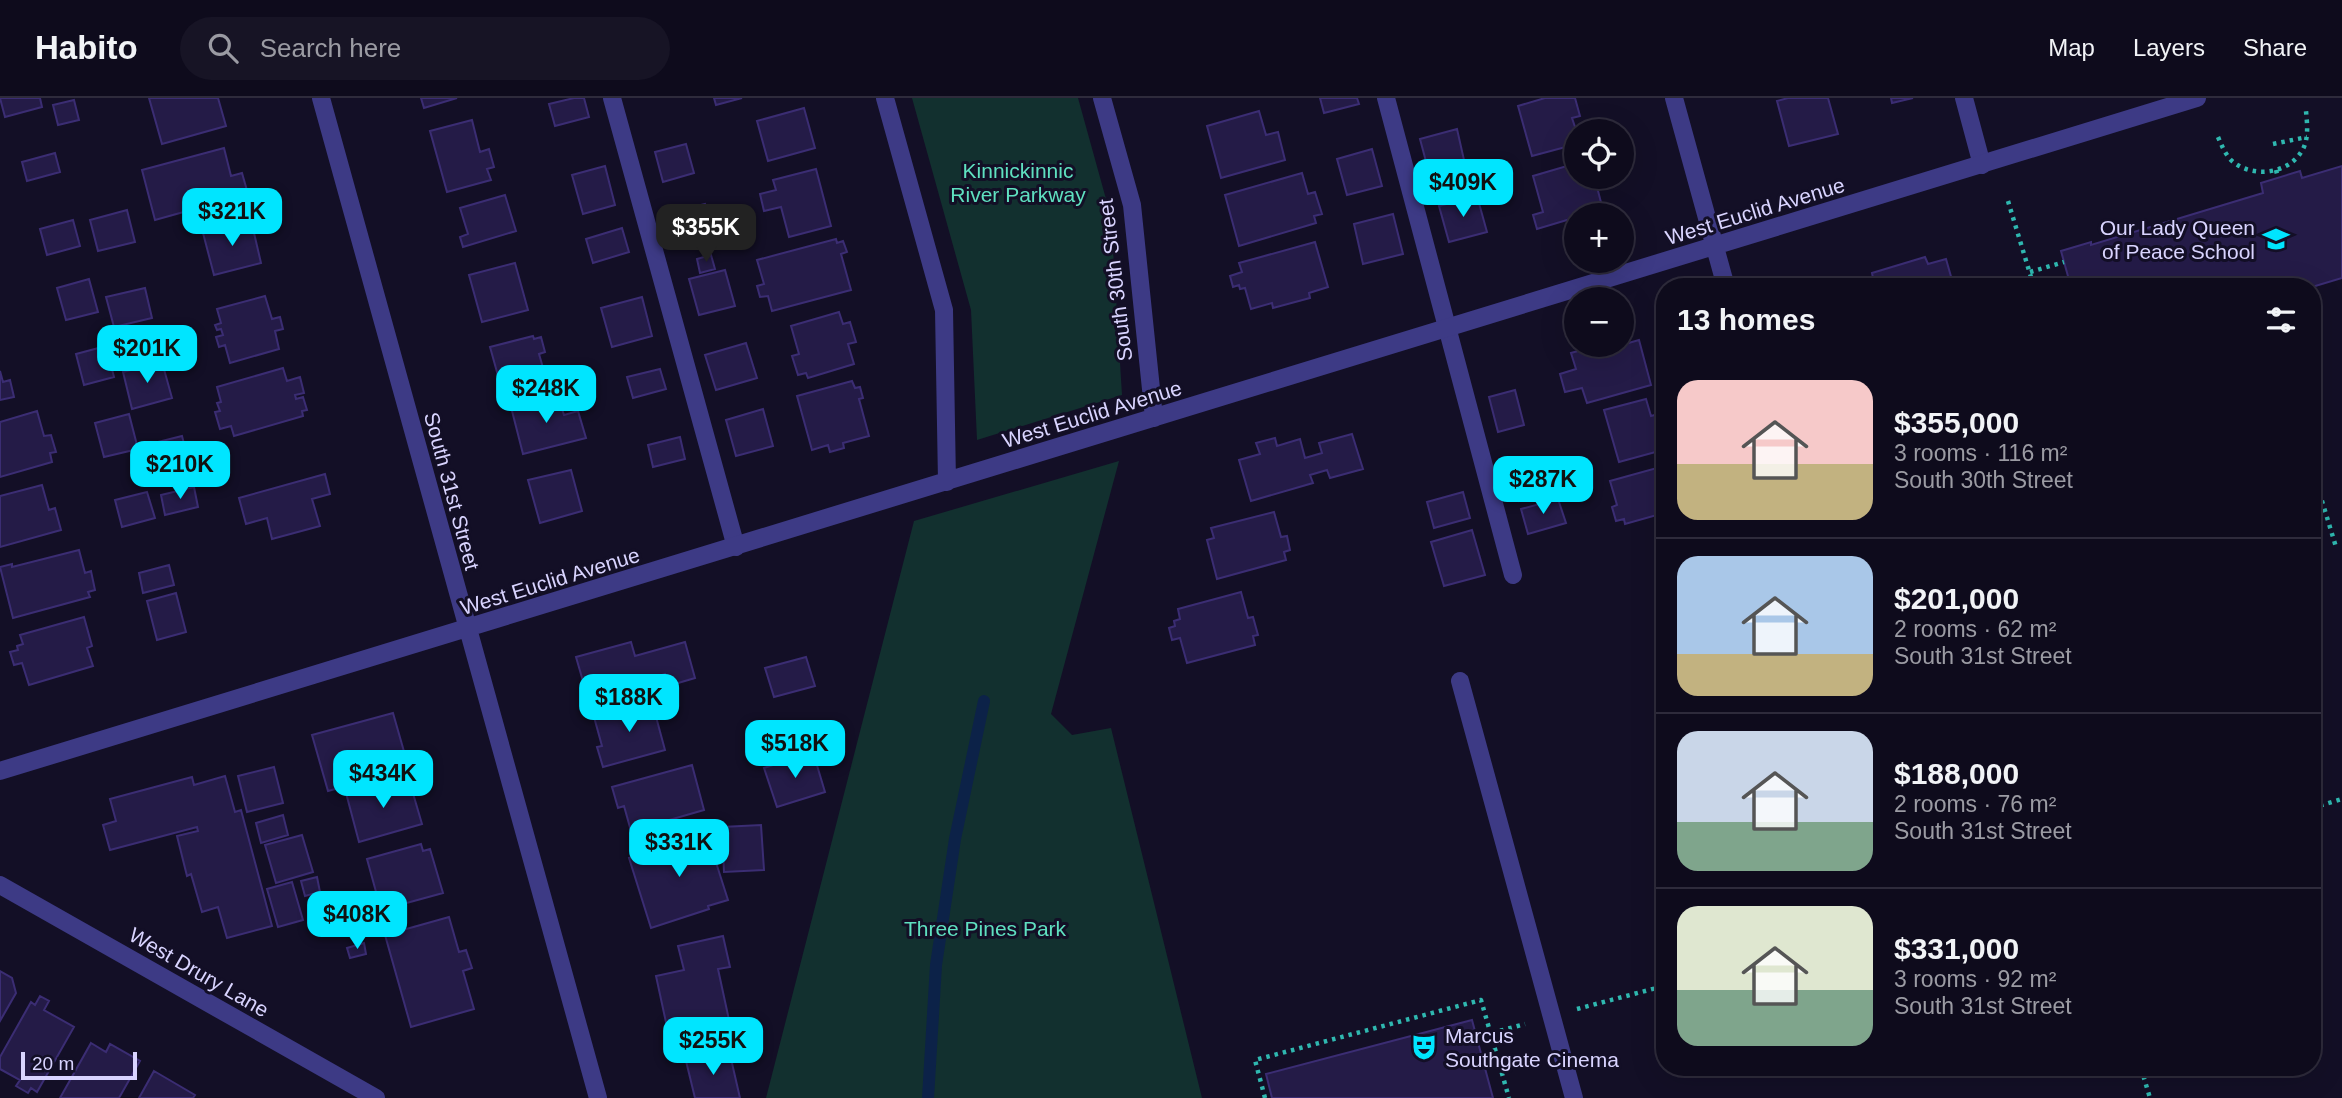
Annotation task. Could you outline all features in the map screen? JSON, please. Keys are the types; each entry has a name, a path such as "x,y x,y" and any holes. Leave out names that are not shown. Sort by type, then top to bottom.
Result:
{"street":[{"name":"South 31st Street","path":"321,98 598,1098"},
{"path":"612,98 736,547"},
{"path":"885,98 944,310 947,482"},
{"name":"South 30th Street","path":"1102,98 1132,205 1154,418"},
{"path":"1386,98 1513,575"},
{"path":"1674,98 1724,278"},
{"path":"1964,98 1982,165"},
{"name":"West Euclid Avenue","path":"0,771 2197,98"},
{"path":"1460,681 1574,1098"},
{"name":"West Drury Lane","path":"0,885 376,1098"}],"path":[{"path":"2218,137 2224,151 2245,169 2258,172 2276,170 2292,163 2304,148 2307,136 2306,111"},
{"path":"2273,144 2307,136"},
{"path":"2276,170 2278,178"},
{"path":"2008,201 2032,278"},
{"path":"2030,272 2064,262"},
{"path":"2321,498 2336,547"},
{"path":"2321,805 2342,799"},
{"path":"1265,1098 1255,1060 1482,1000 1509,1098"},
{"path":"2143,1076 2150,1098"}],"green space":[{"name":"Kinnickinnic River Parkway","path":"912,98 1078,98 1111,217 1122,395 977,440 971,310"},
{"name":"Three Pines Park","path":"1119,461 1051,714 1072,735 1111,728 1202,1098 766,1098 914,521"}],"building":[{"path":"0,98 40,98 42,107 5,117"},
{"path":"149,98 218,98 226,126 162,144"},
{"path":"421,98 457,98 424,108"},
{"path":"584,98 589,117 555,126 549,104"},
{"path":"714,98 742,98 716,105"},
{"path":"1320,98 1357,98 1359,104 1324,113"},
{"path":"1545,98 1575,98 1580,116 1564,119 1564,147 1532,156 1518,106"},
{"path":"1788,98 1828,98 1838,134 1789,146 1777,101"},
{"path":"1891,98 1913,98 1892,103"},
{"path":"74,100 79,120 58,125 53,105"},
{"path":"804,108 815,148 768,161 757,121"},
{"path":"1259,111 1266,135 1278,132 1285,160 1221,178 1207,126"},
{"path":"472,120 480,152 489,149 494,167 487,169 491,180 447,192 430,131"},
{"path":"1457,129 1464,160 1428,169 1420,139"},
{"path":"686,144 694,173 663,182 655,152"},
{"path":"224,148 231,176 242,173 248,194 155,220 142,170"},
{"path":"1372,149 1382,186 1347,195 1337,159"},
{"path":"55,153 60,172 27,181 22,162"},
{"path":"605,166 615,205 583,214 572,175"},
{"path":"2342,166 2342,278 2321,284 2321,278 2068,278 2061,251 2091,242 2091,245 2263,193 2261,183 2300,171 2302,178"},
{"path":"1564,167 1564,189 1598,189 1601,203 1564,203 1564,221 1537,229 1533,215 1543,212 1533,176"},
{"path":"816,169 831,226 789,237 781,207 764,211 760,194 776,190 773,180"},
{"path":"1302,173 1308,194 1315,192 1322,214 1314,216 1316,223 1239,246 1225,195"},
{"path":"505,195 516,231 463,247 460,237 468,234 460,208"},
{"path":"1477,196 1487,232 1449,242 1439,206"},
{"path":"705,204 712,230 676,240 669,213"},
{"path":"127,210 135,242 98,251 90,220"},
{"path":"1393,214 1403,254 1363,264 1354,224"},
{"path":"73,220 80,246 47,255 40,229"},
{"path":"251,220 261,263 214,275 203,233"},
{"path":"622,228 629,252 593,263 586,239"},
{"path":"836,239 837,243 843,241 847,252 841,254 851,290 772,311 768,296 760,297 757,286 764,284 757,260"},
{"path":"1315,242 1328,287 1309,293 1310,298 1273,308 1272,303 1251,309 1245,288 1240,289 1239,285 1233,287 1230,276 1242,272 1239,263"},
{"path":"711,255 715,269 700,273 697,259"},
{"path":"1925,257 1928,264 1946,259 1951,278 1873,278 1872,273"},
{"path":"515,263 528,310 482,322 469,275"},
{"path":"725,270 735,306 699,315 689,279"},
{"path":"89,279 98,312 66,320 57,288"},
{"path":"145,288 152,318 114,327 106,297"},
{"path":"265,296 272,319 280,317 283,329 275,331 279,349 230,363 225,345 219,347 216,337 223,335 221,329 217,330 215,325 221,323 217,309"},
{"path":"642,297 652,336 612,347 601,308"},
{"path":"839,312 843,324 850,322 856,342 848,344 854,364 808,378 806,373 798,375 792,356 799,354 791,326"},
{"path":"533,336 534,339 541,337 545,352 539,354 546,378 502,390 490,347"},
{"path":"1639,340 1651,385 1587,403 1582,388 1565,392 1560,374 1576,369 1572,357 1634,357 1634,341"},
{"path":"746,343 757,378 716,390 705,355"},
{"path":"106,346 114,377 84,385 76,354"},
{"path":"162,362 172,398 132,409 123,372"},
{"path":"283,368 287,381 300,377 304,393 295,395 296,399 303,397 307,410 302,411 303,416 234,436 231,426 220,429 215,412 220,411 217,403 221,402 217,387"},
{"path":"660,369 666,389 633,398 627,377"},
{"path":"0,371 3,382 10,380 14,397 0,400"},
{"path":"852,381 855,388 860,387 863,398 859,399 869,436 843,443 844,448 830,452 828,445 812,450 797,396"},
{"path":"1515,390 1524,425 1498,432 1489,397"},
{"path":"550,396 553,405 560,403 564,415 578,411 586,438 523,454 511,407"},
{"path":"1646,399 1651,416 1656,415 1656,452 1619,462 1604,410"},
{"path":"763,409 773,446 736,456 726,420"},
{"path":"37,411 44,436 51,435 56,452 50,453 52,462 0,477 0,422"},
{"path":"129,414 138,449 104,457 95,423"},
{"path":"1352,434 1363,469 1330,478 1327,470 1310,475 1313,483 1251,501 1239,460 1260,454 1256,443 1275,438 1277,446 1300,439 1305,458 1322,453 1319,443"},
{"path":"182,436 192,474 155,483 146,445"},
{"path":"680,437 685,459 653,467 648,445"},
{"path":"1566,464 1573,486 1519,501 1513,479"},
{"path":"1656,468 1656,515 1625,524 1624,519 1616,521 1612,507 1617,505 1610,481"},
{"path":"571,470 582,511 540,523 528,480"},
{"path":"325,474 330,494 312,499 320,526 272,539 267,518 246,524 239,498"},
{"path":"42,485 49,510 55,508 61,530 0,547 0,496"},
{"path":"194,487 198,507 165,515 161,495"},
{"path":"147,492 155,518 122,527 115,500"},
{"path":"1463,492 1470,518 1434,528 1427,502"},
{"path":"1558,499 1566,523 1528,534 1521,509"},
{"path":"1274,512 1281,537 1287,536 1290,550 1284,552 1286,560 1217,579 1207,540 1214,538 1211,528"},
{"path":"1472,530 1485,575 1444,586 1431,542"},
{"path":"79,550 85,573 91,571 95,590 88,592 90,597 13,618 0,567 12,564 12,567"},
{"path":"169,565 174,585 143,593 139,573"},
{"path":"1241,592 1248,618 1253,617 1258,635 1253,636 1255,645 1187,663 1180,638 1172,640 1169,628 1175,626 1174,621 1180,619 1178,609"},
{"path":"176,593 186,632 157,640 147,601"},
{"path":"84,617 92,646 87,648 93,666 29,685 22,663 14,665 10,652 18,650 17,646 23,644 20,635"},
{"path":"631,642 635,656 685,642 695,678 668,686 665,674 643,681 645,687 589,702 576,657"},
{"path":"806,657 815,686 774,697 765,668"},
{"path":"652,702 665,750 603,767 597,747 602,746 594,717"},
{"path":"393,713 409,769 328,791 312,735"},
{"path":"813,752 825,792 777,807 764,768"},
{"path":"692,765 704,810 631,831 624,806 618,808 612,787"},
{"path":"274,767 283,803 247,812 238,776"},
{"path":"225,776 235,812 241,810 272,926 227,938 218,907 202,912 191,874 187,876 177,836 198,831 197,827 110,850 103,825 116,821 110,799 192,777 194,785"},
{"path":"401,778 405,792 412,790 422,824 359,842 346,793"},
{"path":"283,815 288,835 261,843 256,823"},
{"path":"761,825 764,870 724,872 722,827"},
{"path":"705,828 728,900 651,928 629,858 678,842 676,837"},
{"path":"302,835 313,872 276,883 265,845"},
{"path":"421,844 423,851 430,849 443,893 381,910 367,859"},
{"path":"317,877 320,892 305,896 301,881"},
{"path":"292,882 303,920 278,927 267,889"},
{"path":"449,917 459,952 466,950 472,968 463,971 474,1009 411,1027 385,935"},
{"path":"723,936 730,967 718,969 734,1043 681,1055 674,1025 667,1027 656,976 684,970 678,946"},
{"path":"364,943 366,954 350,958 347,948"},
{"path":"0,971 12,978 16,993 0,1021"},
{"path":"40,996 49,1001 44,1010 74,1027 37,1092 31,1088 28,1093 16,1086 20,1080 0,1069 0,1057 31,1002 35,1005"},
{"name":"Marcus Southgate Cinema","path":"1472,1020 1493,1098 1272,1098 1266,1074"},
{"path":"91,1043 106,1052 110,1044 140,1061 119,1098 60,1098"},
{"path":"729,1050 740,1098 695,1098 686,1061"},
{"path":"154,1071 195,1095 193,1098 139,1098"}],"waterway":[{"path":"928,1098 936,965 955,839 984,701"}],"place":[{"name":"Our Lady Queen of Peace School","path":"2276,239"},
{"name":"Marcus Southgate Cinema","path":"1424,1047"}]}
